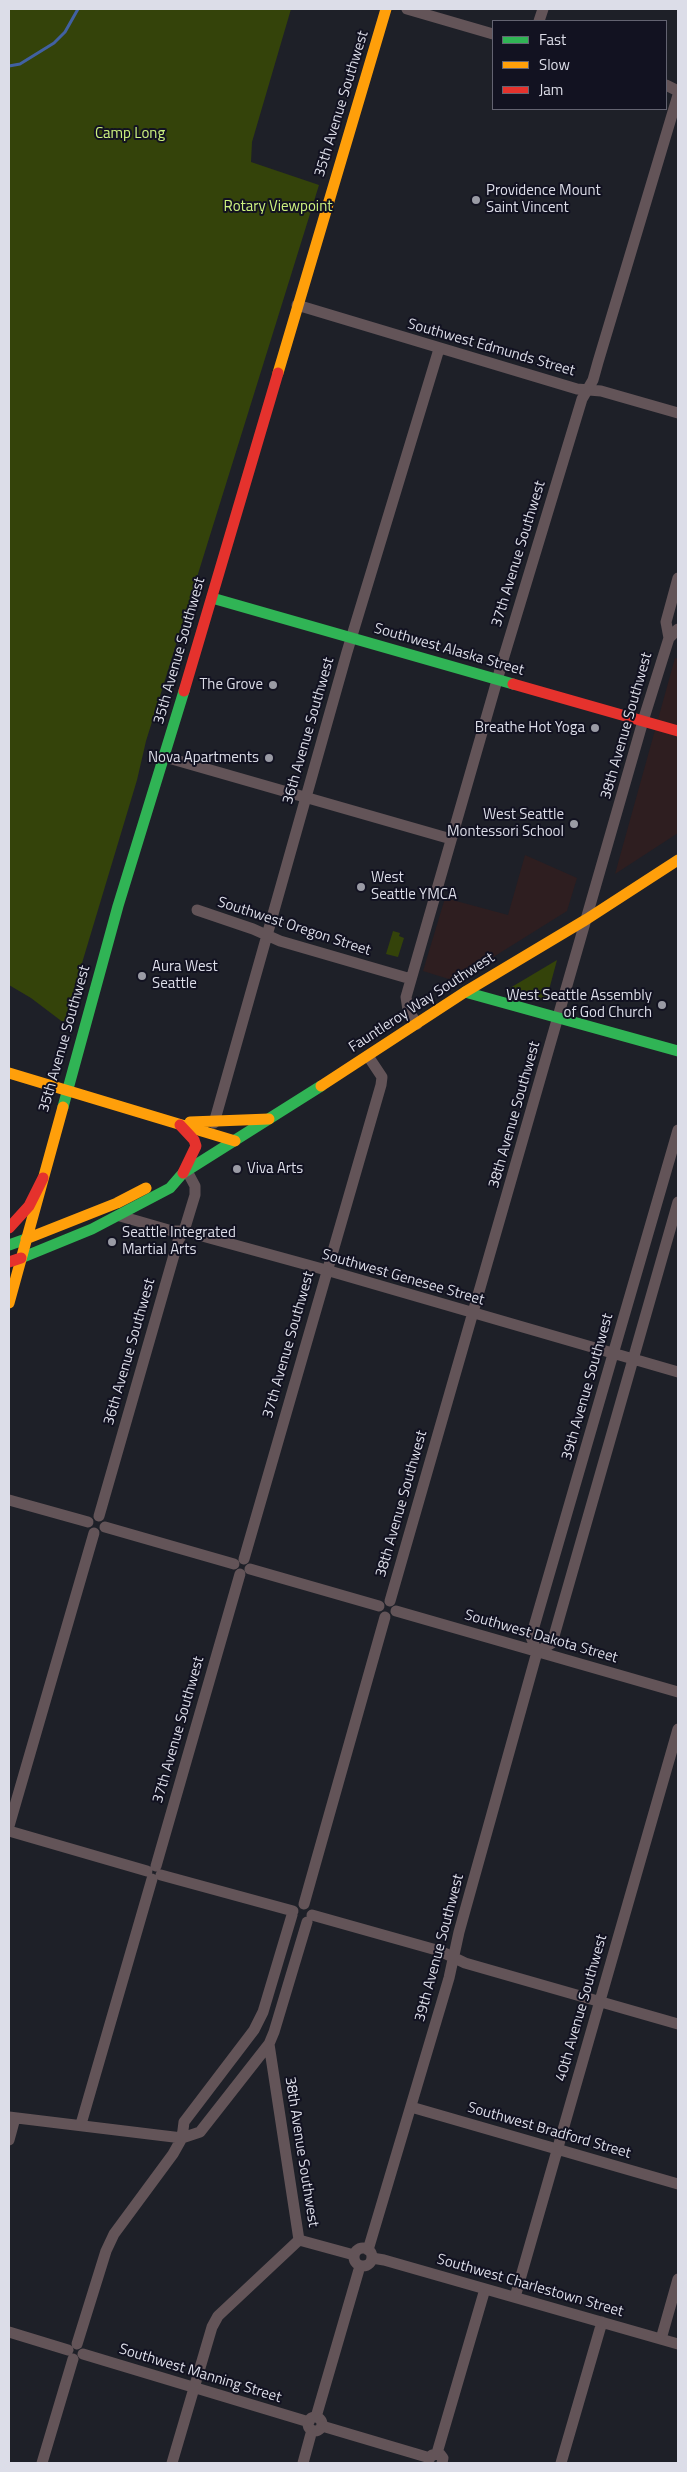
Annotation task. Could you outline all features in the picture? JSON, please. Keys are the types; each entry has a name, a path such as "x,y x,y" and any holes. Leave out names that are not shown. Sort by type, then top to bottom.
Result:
{"main road":[{"name":"35th Avenue Southwest","path":"9,1303 118,906 165,757 386,9"},
{"name":"Southwest Alaska Street","path":"212,598 678,732"},
{"name":"Fauntleroy Way Southwest","path":"9,1262 120,1216 170,1188 185,1172 234,1140 368,1056 465,992 588,919 678,860"},
{"path":"465,992 678,1051"},
{"path":"9,1073 234,1140"},
{"path":"166,1120 214,1123 269,1119"},
{"path":"204,1132 214,1123"},
{"path":"180,1125 194,1140 196,1146 185,1172"},
{"name":"Fauntleroy Way Southwest","path":"9,1245 117,1203 164,1178 185,1172"},
{"path":"9,1228 29,1206 43,1178"}],"street":[{"path":"407,9 492,34"},
{"path":"667,86 678,93"},
{"name":"37th Avenue Southwest","path":"417,1024 406,1005 406,997 411,979 497,680 582,399 598,362 678,93"},
{"name":"Southwest Edmunds Street","path":"297,305 440,349 678,413"},
{"name":"36th Avenue Southwest","path":"214,1123 351,638 440,349"},
{"name":"38th Avenue Southwest","path":"393,1606 472,1313 588,919 668,638 666,622 678,578"},
{"name":"38th Avenue Southwest","path":"668,638 678,630"},
{"path":"165,757 451,839"},
{"name":"Southwest Oregon Street","path":"197,910 280,941 411,979"},
{"name":"37th Avenue Southwest","path":"81,2124 381,1084 382,1077 368,1056"},
{"name":"39th Avenue Southwest","path":"370,2254 449,1978 453,1957 537,1652 531,1637 678,1130"},
{"name":"36th Avenue Southwest","path":"98,1516 178,1241 184,1231 196,1190 185,1172"},
{"path":"537,1652 552,1643 678,1202"},
{"name":"Southwest Genesee Street","path":"120,1216 172,1231 184,1231 326,1270 678,1372"},
{"path":"9,1500 88,1522"},
{"path":"98,1516 104,1520 105,1527 100,1532 94,1533 88,1528 88,1522 91,1517 98,1516"},
{"path":"105,1527 379,1606"},
{"path":"9,1826 94,1533"},
{"path":"383,1601 393,1606 391,1617 385,1617 379,1613 379,1606 383,1601"},
{"name":"Southwest Dakota Street","path":"393,1606 537,1652 678,1692"},
{"path":"304,1904 385,1617"},
{"name":"40th Avenue Southwest","path":"515,2297 678,1729"},
{"path":"9,1831 292,1913 298,1923 310,1919 440,1951 465,1962 678,2024"},
{"path":"9,2140 12,2117 81,2124 182,2138 200,2132 269,2044 310,1919 311,1908 304,1904 296,1906 292,1913 263,2012 254,2030 184,2122 182,2138 173,2154 114,2234 106,2251 42,2463"},
{"name":"38th Avenue Southwest","path":"172,2463 212,2327 218,2316 300,2240 269,2044"},
{"name":"Southwest Bradford Street","path":"411,2107 678,2184"},
{"path":"300,2240 368,2265 370,2254"},
{"name":"Southwest Charlestown Street","path":"370,2254 384,2260 678,2344"},
{"path":"302,2463 315,2424 357,2260"},
{"path":"661,2340 678,2279"},
{"path":"438,2461 485,2289"},
{"path":"561,2463 602,2322"},
{"name":"Southwest Manning Street","path":"9,2332 438,2461"}],"shaded area":[{"path":"675,658 678,659 678,833 615,874"},
{"path":"525,855 577,878 567,911 455,981 423,971 445,898 508,915"}],"green space":[{"name":"Camp Long","path":"9,9 291,9 252,142 251,162 319,185 146,741 137,780 64,1023 31,998 9,985"},
{"path":"393,931 400,933 399,936 404,938 398,957 386,954"},
{"path":"557,960 546,1001 510,991 510,988"}],"waterway":[{"path":"9,66 20,64 54,43 65,32 78,9"}],"traffic: fast":[{"path":"212,598 513,684"},
{"path":"63,1107 118,906 184,691"},
{"path":"465,992 678,1051"},
{"path":"21,1258 92,1229 170,1188 183,1173 321,1086"},
{"path":"9,1245 26,1239"}],"traffic: slow":[{"path":"278,373 386,9"},
{"path":"321,1086 465,992 587,919 678,860"},
{"path":"9,1073 235,1141"},
{"path":"9,1303 63,1107"},
{"path":"190,1122 269,1119"},
{"path":"26,1239 117,1203 146,1188"}],"traffic: jam":[{"path":"184,691 278,373"},
{"path":"513,684 678,731"},
{"path":"180,1125 194,1140 196,1146 183,1173"},
{"path":"9,1228 29,1206 43,1178"},
{"path":"9,1262 21,1258"}],"place":[{"name":"Providence Mount Saint Vincent","path":"476,200"},
{"name":"The Grove","path":"273,685"},
{"name":"Breathe Hot Yoga","path":"595,728"},
{"name":"Nova Apartments","path":"269,758"},
{"name":"West Seattle Montessori School","path":"574,824"},
{"name":"West Seattle YMCA","path":"361,887"},
{"name":"Aura West Seattle","path":"142,976"},
{"name":"West Seattle Assembly of God Church","path":"662,1005"},
{"name":"Viva Arts","path":"237,1169"},
{"name":"Seattle Integrated Martial Arts","path":"112,1242"}],"park label":[{"name":"Rotary Viewpoint","path":"278,207"}]}
